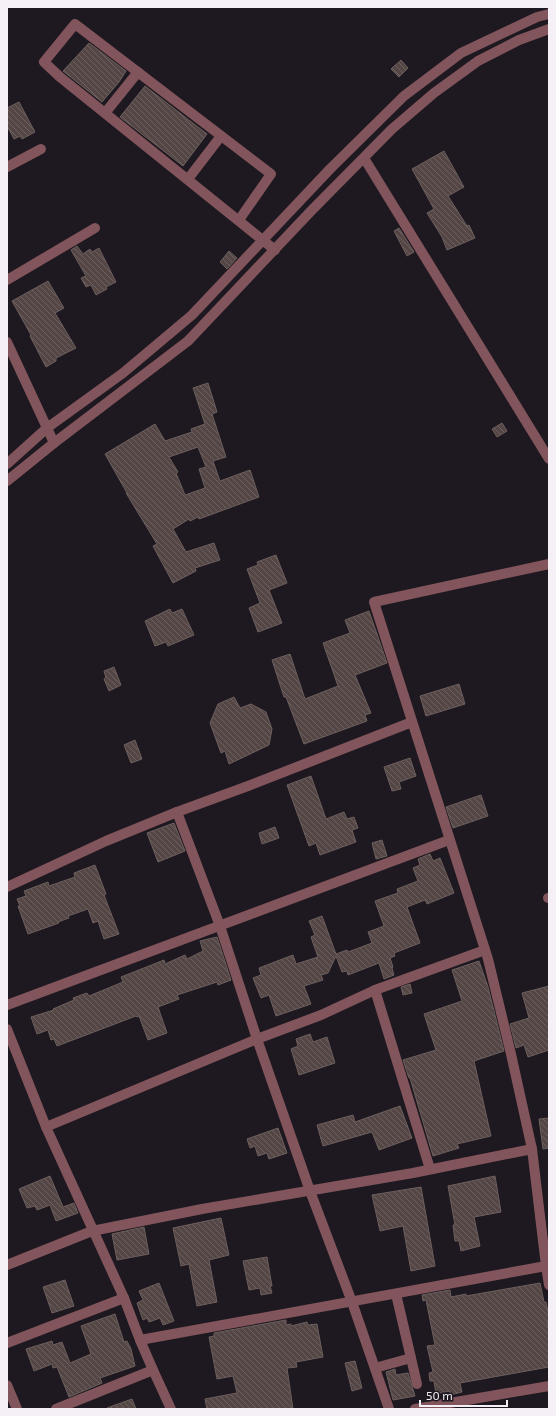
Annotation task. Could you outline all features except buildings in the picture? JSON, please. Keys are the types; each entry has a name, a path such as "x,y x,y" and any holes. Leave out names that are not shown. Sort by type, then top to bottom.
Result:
{"street":[{"path":"7,464 47,428 129,368 192,315 337,162 404,96 461,54 537,17 549,14"},
{"path":"239,220 271,174 74,24 44,62 60,77 275,250"},
{"path":"7,482 54,443 188,341 348,173 392,129 428,98 478,61 519,40 549,29"},
{"path":"105,113 138,72"},
{"path":"188,179 221,136"},
{"path":"7,167 41,149"},
{"path":"364,158 549,459"},
{"path":"337,162 348,173"},
{"path":"7,280 95,228"},
{"path":"7,342 54,443"},
{"path":"129,368 139,378"},
{"path":"549,564 374,602 485,950 511,1054 532,1149 549,1285"},
{"path":"7,887 106,841 177,812 412,722"},
{"path":"177,812 220,926 257,1040 310,1190 352,1302 389,1409"},
{"path":"7,1005 450,840"},
{"path":"46,1127 321,1015 375,990 485,950"},
{"path":"375,990 430,1169"},
{"path":"7,1029 46,1127 92,1231 124,1298 140,1340 170,1409"},
{"path":"7,1265 92,1231 202,1209 430,1169 532,1149"},
{"path":"140,1340 546,1266"},
{"path":"396,1294 417,1384"},
{"path":"7,1343 124,1298"},
{"path":"375,1368 411,1358"},
{"path":"56,1409 153,1370"},
{"path":"7,1384 17,1409"},
{"path":"415,1409 549,1386"}]}
